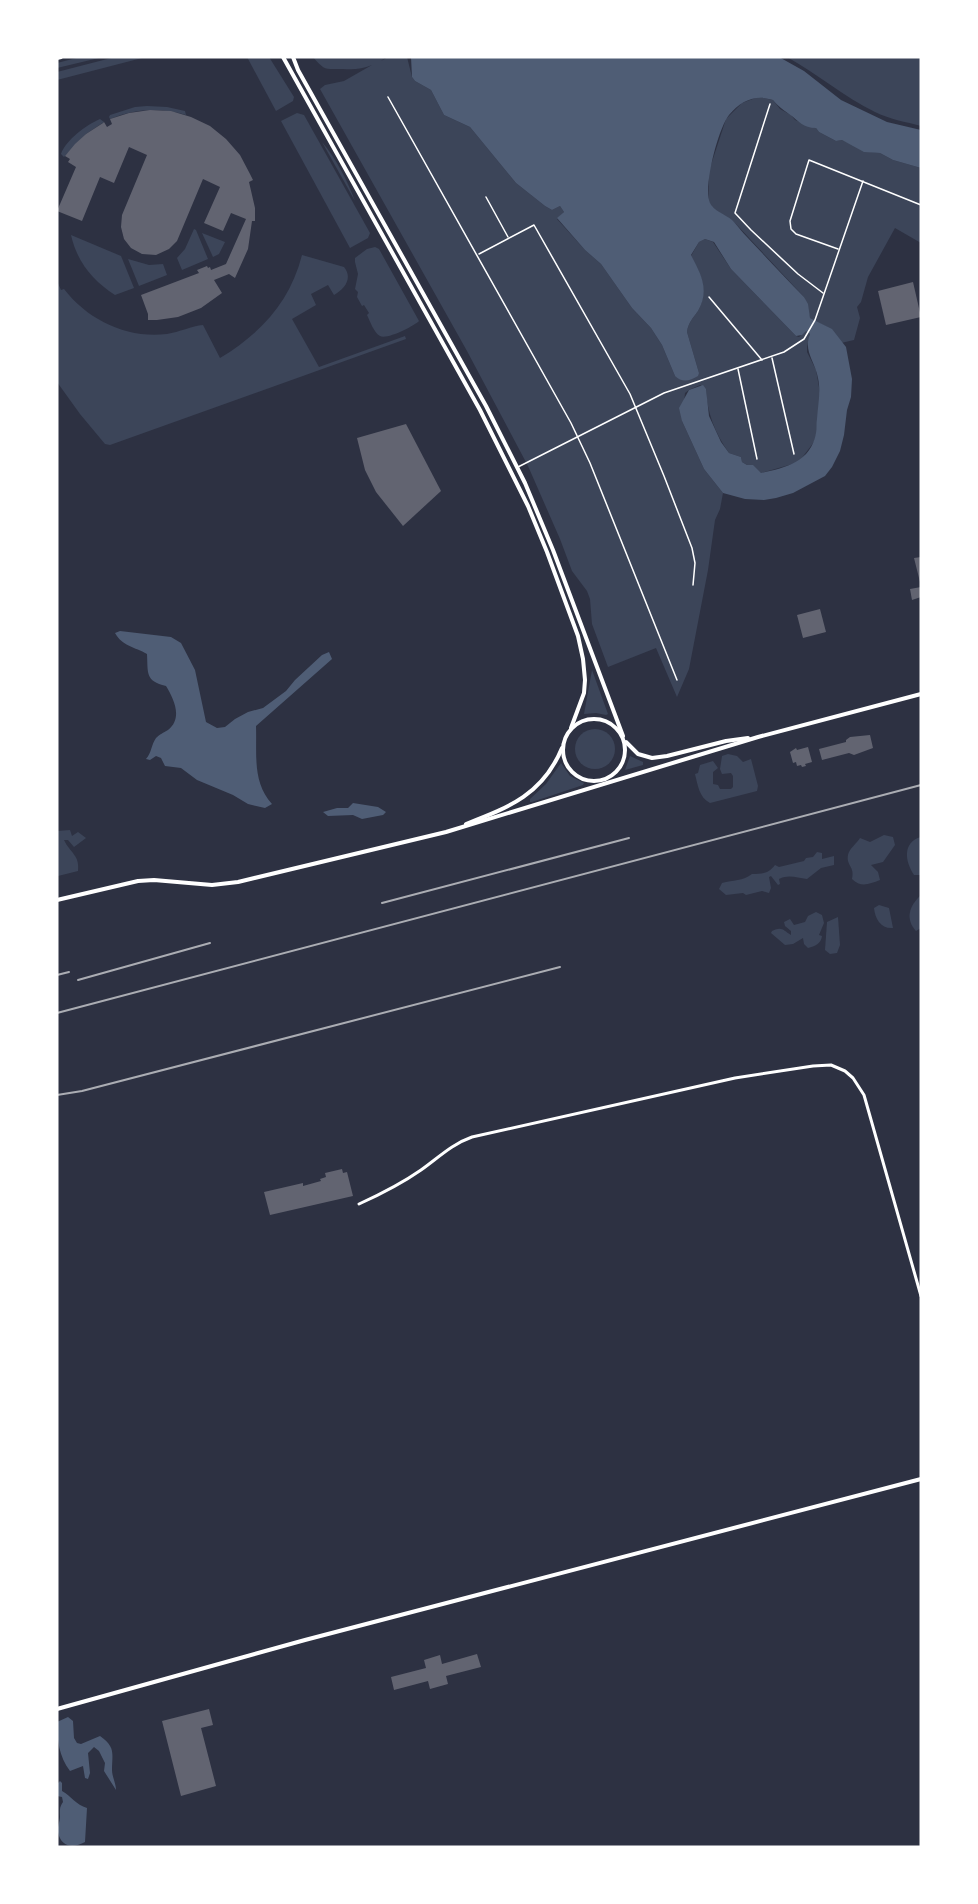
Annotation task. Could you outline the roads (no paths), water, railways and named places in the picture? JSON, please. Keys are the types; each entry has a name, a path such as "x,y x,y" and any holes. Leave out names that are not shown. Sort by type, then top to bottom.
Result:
{"main road":[{"path":"283,57 474,399 531,513 576,630 584,659 584,693 571,728 548,774 527,795 509,806 446,832"},
{"path":"293,57 298,70 480,396 517,467 553,550 623,738 626,752 622,764 615,773 580,791"},
{"path":"571,728 581,721 597,718 612,724 628,746 638,754 652,758 758,736 921,694"},
{"path":"57,900 138,881 154,880 212,885 238,882 446,832 631,774 732,746 758,736"},
{"path":"564,743 565,759 574,773 588,780 631,774"},
{"path":"57,1708 327,1634 921,1479"}],"street":[{"path":"359,1204 389,1191 455,1144 472,1137 735,1078 831,1065 845,1071 853,1078 864,1095 921,1296"}],"lane":[{"path":"388,96 577,436 677,680"},
{"path":"770,104 735,213 798,274 824,294"},
{"path":"839,250 796,234 791,229 790,220 809,160 921,205"},
{"path":"517,467 667,392 772,357 799,344 815,320 862,181"},
{"path":"486,197 508,238"},
{"path":"478,255 534,225 636,406 692,548 695,562 693,585"},
{"path":"709,297 762,360"},
{"path":"772,357 794,454"},
{"path":"738,368 757,459"}],"railway":[{"path":"57,1013 921,785"},
{"path":"382,903 629,838"},
{"path":"78,980 210,943"},
{"path":"57,1095 82,1091 560,967"},
{"path":"57,975 69,972"}]}
